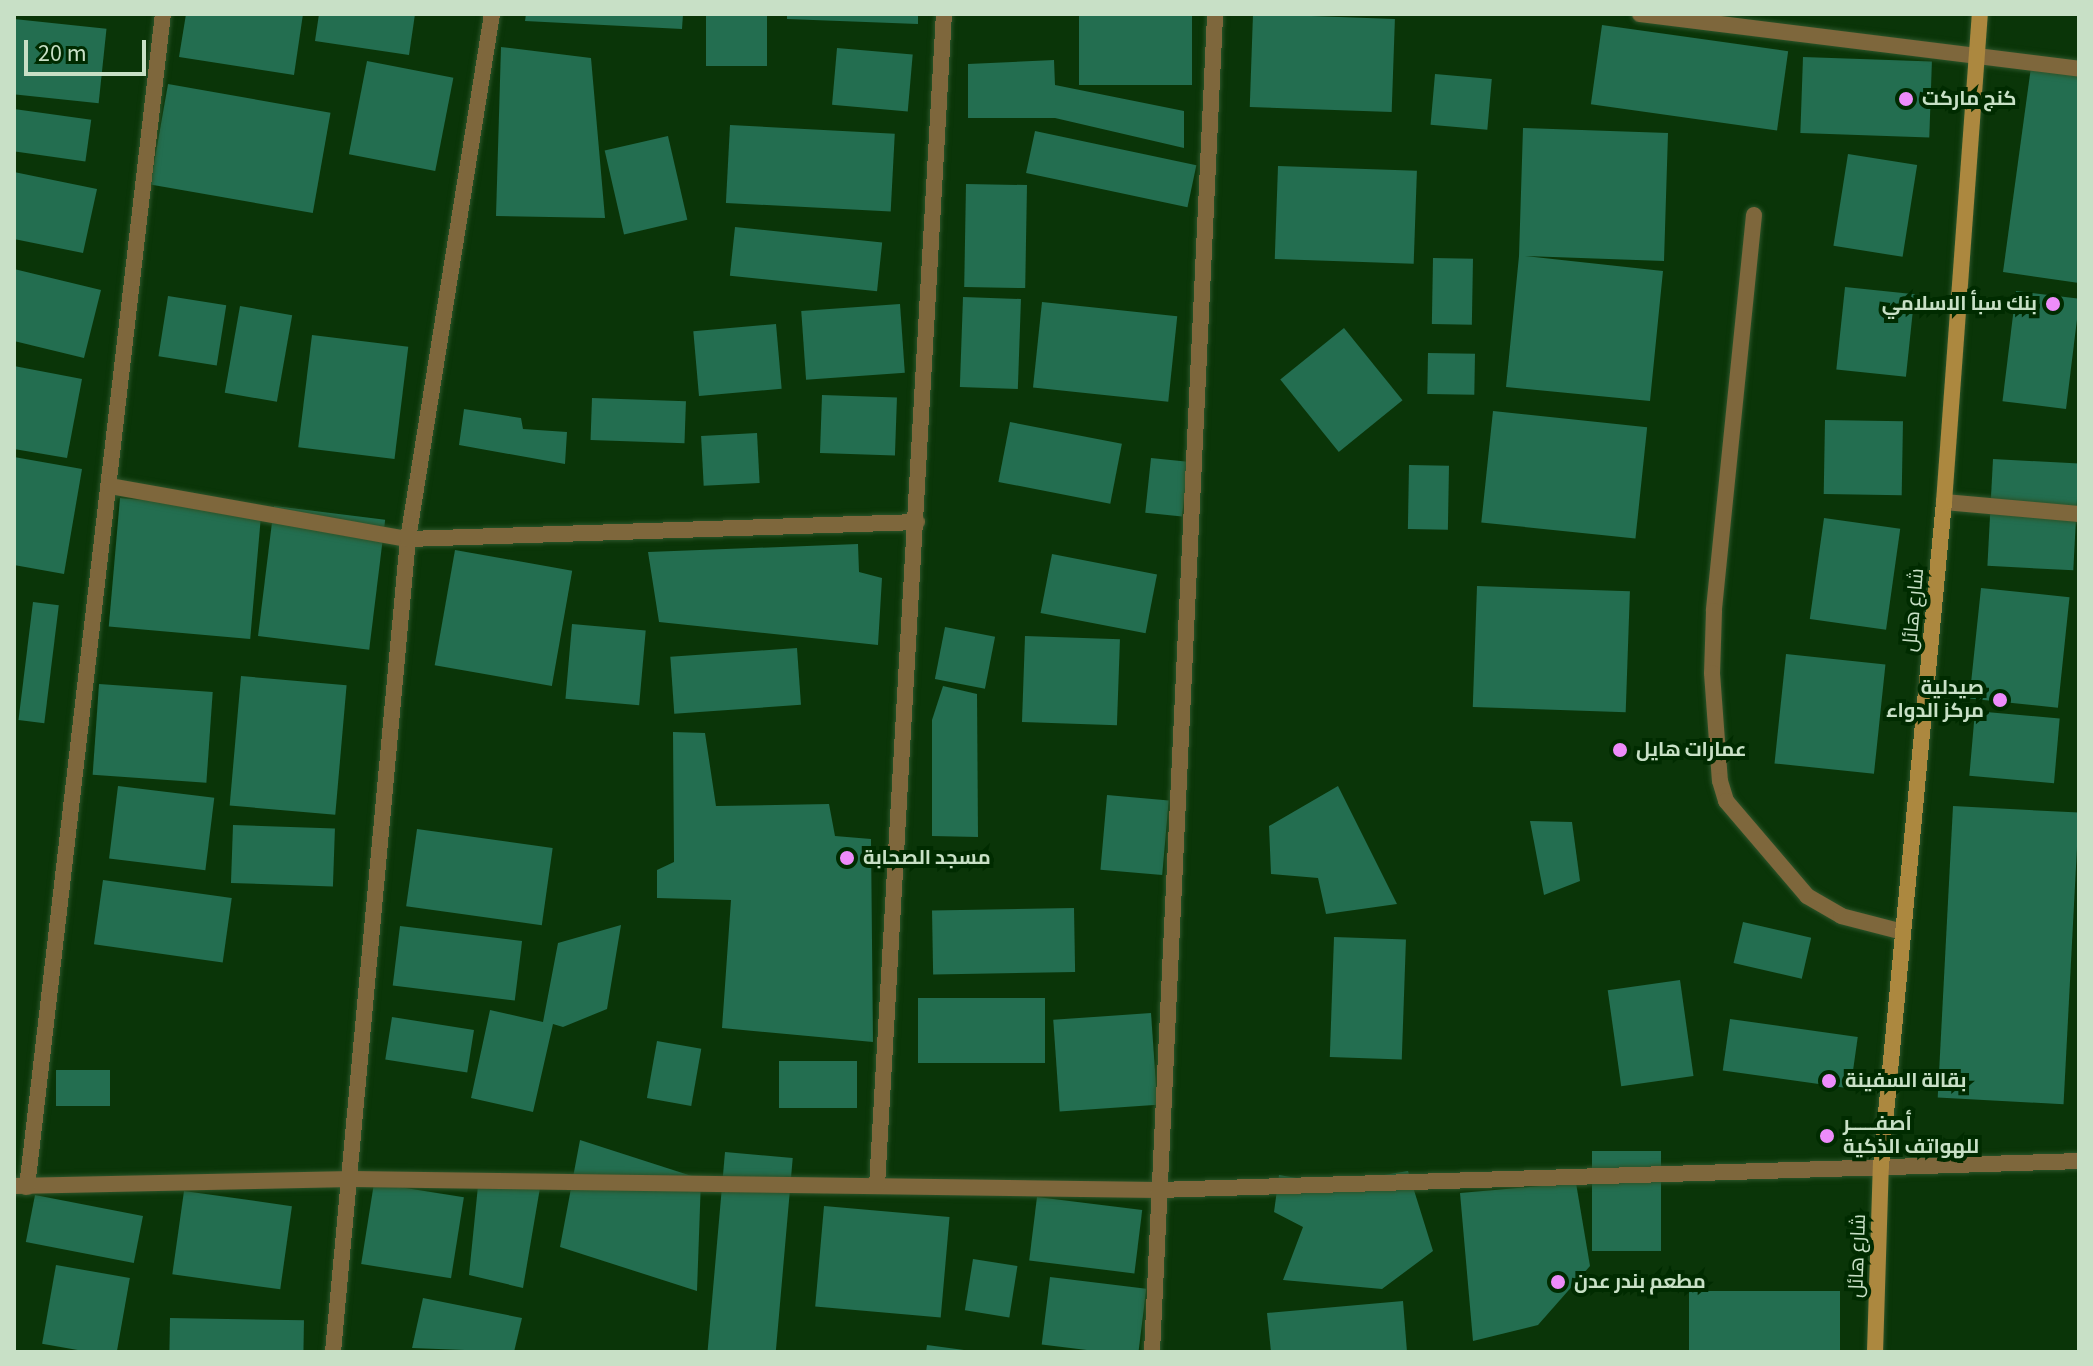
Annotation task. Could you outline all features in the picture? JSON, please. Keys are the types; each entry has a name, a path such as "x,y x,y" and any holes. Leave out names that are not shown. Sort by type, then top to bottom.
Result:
{"street":[{"path":"163,14 110,486 20,1186 352,1179 1158,1190 2079,1161"},
{"path":"333,1352 352,1179 408,539 492,14"},
{"path":"877,1186 944,14"},
{"path":"1152,1352 1215,14"},
{"path":"1640,14 2079,69"},
{"name":"شارع هائل","path":"1875,1352 1881,1166 1944,502 1980,14"},
{"path":"1754,215 1714,611 1712,673 1720,781 1726,801 1807,896 1841,916 1903,932"},
{"path":"110,486 408,539 917,522"},
{"path":"1944,502 2079,514"}],"building":[{"path":"186,14 303,14 294,75 179,57"},
{"path":"319,14 415,14 409,55 315,41"},
{"path":"526,14 683,14 682,29 525,21"},
{"path":"706,14 767,14 767,66 706,66"},
{"path":"787,14 918,14 918,24 787,19"},
{"path":"1079,14 1192,14 1192,85 1079,85"},
{"path":"1253,14 1395,19 1392,112 1250,107"},
{"path":"14,19 106,29 99,103 14,94"},
{"path":"1602,25 1788,51 1777,130 1591,104"},
{"path":"501,47 591,58 605,218 496,216"},
{"path":"837,48 913,55 908,111 832,105"},
{"path":"1803,57 1932,62 1929,137 1800,133"},
{"path":"1054,60 1055,85 1184,111 1184,148 1055,118 968,118 968,64"},
{"path":"367,61 453,78 435,171 349,154"},
{"path":"2031,67 2079,73 2079,283 2003,272"},
{"path":"1435,74 1492,79 1487,130 1431,125"},
{"path":"168,84 330,113 313,213 150,184"},
{"path":"14,109 91,120 85,161 14,151"},
{"path":"730,125 895,134 891,212 726,203"},
{"path":"1523,128 1668,133 1664,261 1525,256 1663,271 1650,401 1506,387 1519,256"},
{"path":"1035,131 1196,165 1187,207 1026,173"},
{"path":"668,136 687,220 624,234 605,151"},
{"path":"1848,154 1917,165 1903,257 1833,246"},
{"path":"1278,166 1417,171 1414,264 1275,259"},
{"path":"14,172 97,189 83,253 14,239"},
{"path":"966,184 1027,185 1025,288 964,287"},
{"path":"735,227 882,242 877,291 730,276"},
{"path":"1433,258 1473,259 1472,325 1432,324"},
{"path":"14,269 101,290 84,358 14,341"},
{"path":"1845,287 1915,294 1906,377 1836,370"},
{"path":"2016,291 2079,299 2066,409 2002,401"},
{"path":"168,296 226,305 217,365 158,356"},
{"path":"963,297 1021,299 1018,389 960,387"},
{"path":"1042,302 1177,316 1168,402 1033,388"},
{"path":"900,304 905,373 806,380 801,311"},
{"path":"240,306 292,315 277,402 225,393"},
{"path":"776,324 782,389 699,396 693,331"},
{"path":"1344,328 1403,400 1339,452 1280,380"},
{"path":"312,335 408,347 395,459 298,447"},
{"path":"1428,353 1475,354 1474,395 1427,394"},
{"path":"14,366 82,379 67,458 14,449"},
{"path":"822,395 897,398 895,456 820,453"},
{"path":"592,398 686,401 684,443 591,440"},
{"path":"464,409 521,418 523,429 567,432 565,464 459,445"},
{"path":"1493,411 1647,427 1635,539 1481,522"},
{"path":"1825,420 1903,421 1902,495 1824,494"},
{"path":"1010,422 1122,444 1110,504 998,482"},
{"path":"757,433 760,483 704,486 701,436"},
{"path":"14,457 82,469 64,574 14,565"},
{"path":"1151,458 1188,462 1182,517 1145,513"},
{"path":"1993,459 2079,464 2073,570 1987,566"},
{"path":"1409,465 1449,466 1448,530 1408,529"},
{"path":"120,498 261,510 250,639 109,627"},
{"path":"274,506 385,520 369,650 258,636"},
{"path":"1824,518 1900,529 1886,630 1810,619"},
{"path":"858,544 859,572 882,578 878,645 659,622 648,552"},
{"path":"455,550 572,571 552,686 435,665"},
{"path":"1052,554 1157,574 1146,633 1041,613"},
{"path":"1477,586 1630,591 1626,712 1473,707"},
{"path":"1981,588 2070,597 2058,708 1969,698"},
{"path":"33,602 59,605 44,723 18,720"},
{"path":"572,624 646,630 639,705 565,699"},
{"path":"945,627 995,637 985,689 935,679"},
{"path":"1025,636 1120,639 1117,725 1022,722"},
{"path":"797,648 801,705 674,714 670,657"},
{"path":"1786,654 1885,664 1874,774 1775,763"},
{"path":"241,676 347,685 335,815 230,806"},
{"path":"99,684 213,692 206,783 93,775"},
{"path":"943,686 977,694 978,837 932,836 932,720"},
{"path":"1975,711 2060,718 2054,783 1969,776"},
{"path":"673,732 705,733 716,806 829,804 835,836 871,839 873,1042 722,1028 731,900 657,898 657,870 674,862"},
{"path":"118,786 214,798 205,870 109,858"},
{"path":"1338,786 1397,904 1326,914 1318,878 1271,874 1269,826"},
{"path":"1107,795 1169,800 1162,875 1100,870"},
{"path":"1953,806 2079,813 2064,1104 1938,1098"},
{"path":"1530,821 1572,822 1580,881 1544,895"},
{"path":"233,825 335,829 333,887 231,883"},
{"path":"417,829 553,848 542,925 406,906"},
{"path":"103,880 232,898 223,962 94,944"},
{"path":"1074,908 1075,972 933,974 932,910"},
{"path":"1743,922 1811,938 1802,979 1734,963"},
{"path":"621,925 607,1009 563,1027 553,1024 533,1112 471,1098 490,1010 543,1022 558,943"},
{"path":"400,926 522,941 515,1001 393,986"},
{"path":"1334,937 1406,940 1402,1059 1330,1057"},
{"path":"1680,980 1693,1076 1621,1086 1608,990"},
{"path":"918,998 1045,998 1045,1063 918,1063"},
{"path":"1151,1013 1157,1105 1060,1112 1053,1020"},
{"path":"392,1017 474,1030 467,1072 385,1059"},
{"path":"1730,1019 1858,1037 1851,1088 1723,1070"},
{"path":"657,1041 701,1049 691,1106 647,1098"},
{"path":"779,1061 857,1061 857,1108 779,1108"},
{"path":"56,1070 110,1070 110,1106 56,1106"},
{"path":"580,1140 701,1179 697,1291 560,1247"},
{"path":"1592,1151 1661,1151 1661,1251 1592,1251"},
{"path":"725,1152 793,1158 776,1352 708,1352"},
{"path":"1408,1171 1433,1251 1382,1289 1283,1280 1303,1227 1274,1212 1279,1175 1331,1184"},
{"path":"479,1176 542,1176 523,1288 469,1275"},
{"path":"374,1183 464,1197 451,1278 361,1264"},
{"path":"1576,1183 1590,1266 1538,1325 1473,1341 1460,1193"},
{"path":"184,1191 292,1206 280,1289 172,1274"},
{"path":"35,1195 143,1216 134,1263 26,1242"},
{"path":"1037,1197 1142,1210 1134,1273 1029,1261"},
{"path":"824,1206 950,1217 941,1318 815,1307"},
{"path":"973,1259 1017,1266 1009,1317 965,1310"},
{"path":"56,1265 130,1278 117,1352 89,1352 42,1344"},
{"path":"1050,1277 1146,1289 1139,1352 1103,1352 1042,1344"},
{"path":"1689,1291 1840,1291 1840,1352 1689,1352"},
{"path":"423,1298 522,1318 514,1352 412,1348"},
{"path":"1403,1301 1407,1352 1271,1352 1267,1313"},
{"path":"170,1318 304,1320 303,1352 169,1352"},
{"path":"927,1345 964,1350 964,1352 926,1352"}],"place":[{"name":"كنج ماركت","path":"1906,99"},
{"name":"بنك سبأ الاسلامي","path":"2053,304"},
{"name":"صيدلية مركز الدواء","path":"2000,700"},
{"name":"عمارات هايل","path":"1620,750"},
{"name":"مسجد الصحابة","path":"847,858"},
{"name":"بقالة السفينة","path":"1829,1081"},
{"name":"أصفـــــر للهواتف الذكية","path":"1827,1136"},
{"name":"مطعم بندر عدن","path":"1558,1282"}]}
